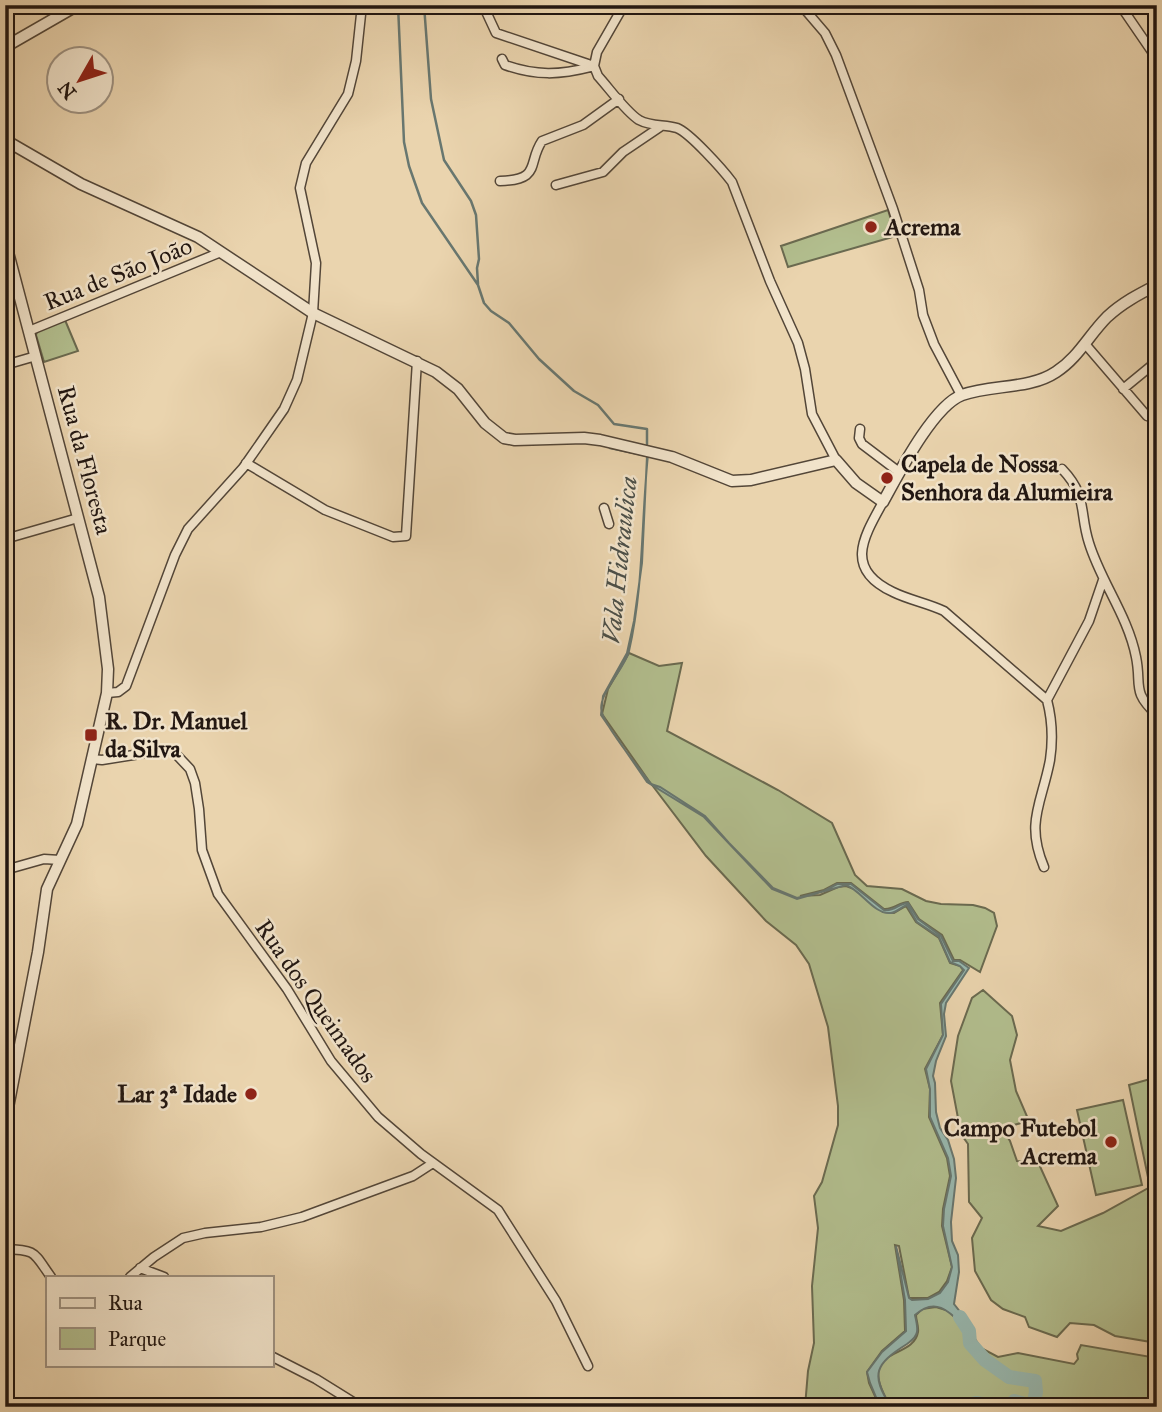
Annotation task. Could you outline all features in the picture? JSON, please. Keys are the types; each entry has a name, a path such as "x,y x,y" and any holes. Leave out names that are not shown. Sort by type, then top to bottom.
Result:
{"street":[{"path":"5,47 78,5"},
{"path":"107,693 118,692 126,687 175,555 188,528 246,463 284,409 297,380 313,313 316,262 300,188 306,163 348,94 356,61 362,5"},
{"path":"483,5 496,33 594,66"},
{"path":"624,5 597,52 594,66 598,76 639,120 681,130 732,182 770,281 798,343 812,414 836,460 856,482 883,502"},
{"path":"822,5 804,9 825,33 836,55 893,209 919,290 923,315 934,344 961,395"},
{"path":"1119,5 1157,59"},
{"path":"502,59 505,65 541,75 567,73 594,66"},
{"path":"500,181 520,178 530,172 542,141 583,125 619,99"},
{"path":"556,185 603,172 623,152 660,127"},
{"path":"5,140 81,184 198,237 313,313 436,372 458,388 485,423 504,438 600,440 672,457 732,481 751,480 836,460"},
{"name":"Rua da Floresta","path":"5,241 99,597 108,669 107,693 77,824 47,888 38,952 5,1123"},
{"name":"Rua de São João","path":"30,331 221,252"},
{"path":"1047,700 944,611 876,583 861,563 862,550 870,525 914,446 947,405 961,395 1029,382 1054,374 1086,345 1105,319 1123,303 1157,285"},
{"path":"1086,345 1147,416 1157,407"},
{"path":"5,365 36,356"},
{"path":"246,463 325,510 393,537 406,536 417,362"},
{"path":"1124,388 1151,366 1157,373"},
{"path":"860,429 859,438 862,444 899,472"},
{"path":"1062,469 1074,481 1082,501 1088,541 1136,658 1138,691 1147,706 1157,715"},
{"path":"604,508 608,524"},
{"path":"5,538 78,519"},
{"path":"1044,867 1036,849 1034,823 1050,759 1051,736 1047,700 1089,621 1103,580"},
{"name":"Rua dos Queimados","path":"92,759 102,760 165,750 173,751 183,760 195,783 202,850 218,894 287,989 331,1061 378,1117 433,1164 498,1210 556,1301 588,1366"},
{"path":"5,870 44,859 60,860"},
{"path":"131,1276 183,1238 261,1227 302,1217 413,1176 433,1164"},
{"path":"5,1249 33,1252 50,1276"},
{"path":"154,1257 162,1276"},
{"path":"140,1268 162,1276"},
{"path":"273,1357 316,1379 361,1407"}],"green space":[{"path":"888,210 896,236 788,267 781,246"},
{"path":"65,320 78,351 44,362 37,331"},
{"path":"629,653 659,666 682,663 667,731 778,790 832,823 855,875 867,886 902,889 926,901 973,905 994,913 997,926 980,972 960,960 954,960 942,935 919,919 908,902 884,909 851,883 837,883 824,890 800,896 820,895 846,886 854,889 883,912 894,913 906,906 916,922 939,938 950,963 963,970 940,1003 943,1035 925,1069 930,1089 929,1117 947,1158 950,1176 942,1226 952,1267 939,1292 928,1298 909,1298 899,1246 895,1245 904,1300 905,1331 882,1351 867,1372 880,1407 805,1407 814,1343 812,1286 818,1228 814,1196 822,1182 838,1125 828,1027 809,964 796,945 766,921 706,856 602,714 608,689"},
{"path":"983,990 1012,1016 1017,1035 1010,1060 1016,1091 1029,1121 1002,1128 1017,1161 1038,1162 1058,1206 1038,1226 1061,1231 1103,1213 1150,1187 1129,1085 1157,1077 1157,1343 1115,1336 1094,1325 1070,1323 1057,1337 1029,1327 1025,1317 1003,1309 991,1300 975,1271 972,1238 982,1218 969,1202 968,1144 961,1134 951,1081 958,1036 972,998"},
{"path":"1123,1100 1142,1185 1096,1195 1077,1110"},
{"path":"936,1307 949,1311 971,1333 981,1348 998,1357 1018,1353 1074,1364 1081,1345 1157,1358 1157,1407 891,1407 881,1387 878,1373 881,1363 914,1341 918,1332 916,1315 922,1309"}],"water":[{"path":"609,448 648,455 646,477 647,456"},
{"path":"646,477 642,563 639,583 642,553"},
{"path":"639,583 634,627 629,651 602,701 627,653"},
{"path":"627,753 651,784 705,816 773,888 797,898 824,891 837,884 851,884 884,910 908,903 918,919 941,936 953,961 959,961 969,968 946,1003 946,1036 933,1076 936,1112 954,1159 956,1178 951,1222 959,1272 954,1304 969,1331 951,1314 938,1307 923,1309 915,1315 916,1336 888,1358 879,1371 880,1386 891,1407 880,1407 867,1372 882,1352 906,1331 905,1300 896,1246 909,1298 912,1300 928,1299 940,1293 948,1282 952,1267 943,1226 951,1176 948,1158 930,1117 930,1089 926,1069 943,1035 941,1004 964,970 950,962 939,937 917,922 907,905 885,913 846,885 797,899 772,889 704,817 647,782"}],"waterway":[{"name":"Vala Hidraulica","path":"398,5 404,142 422,203 478,285 484,303 491,311 509,323 539,359 574,391 598,405 614,424 647,429 647,444"},
{"path":"424,5 431,99 444,160 471,201 476,215 478,284"},
{"path":"960,1317 969,1331 970,1343 985,1360 1009,1377 1035,1381 1033,1407"},
{"path":"1014,1401 1035,1407"},
{"path":"957,1407 976,1403 1000,1407"}],"place":[{"name":"Acrema","path":"871,227"},
{"name":"Capela de Nossa Senhora da Alumieira","path":"887,478"},
{"name":"R. Dr. Manuel da Silva","path":"91,735"},
{"name":"Lar 3ª Idade","path":"251,1094"},
{"name":"Campo Futebol Acrema","path":"1111,1142"}]}
